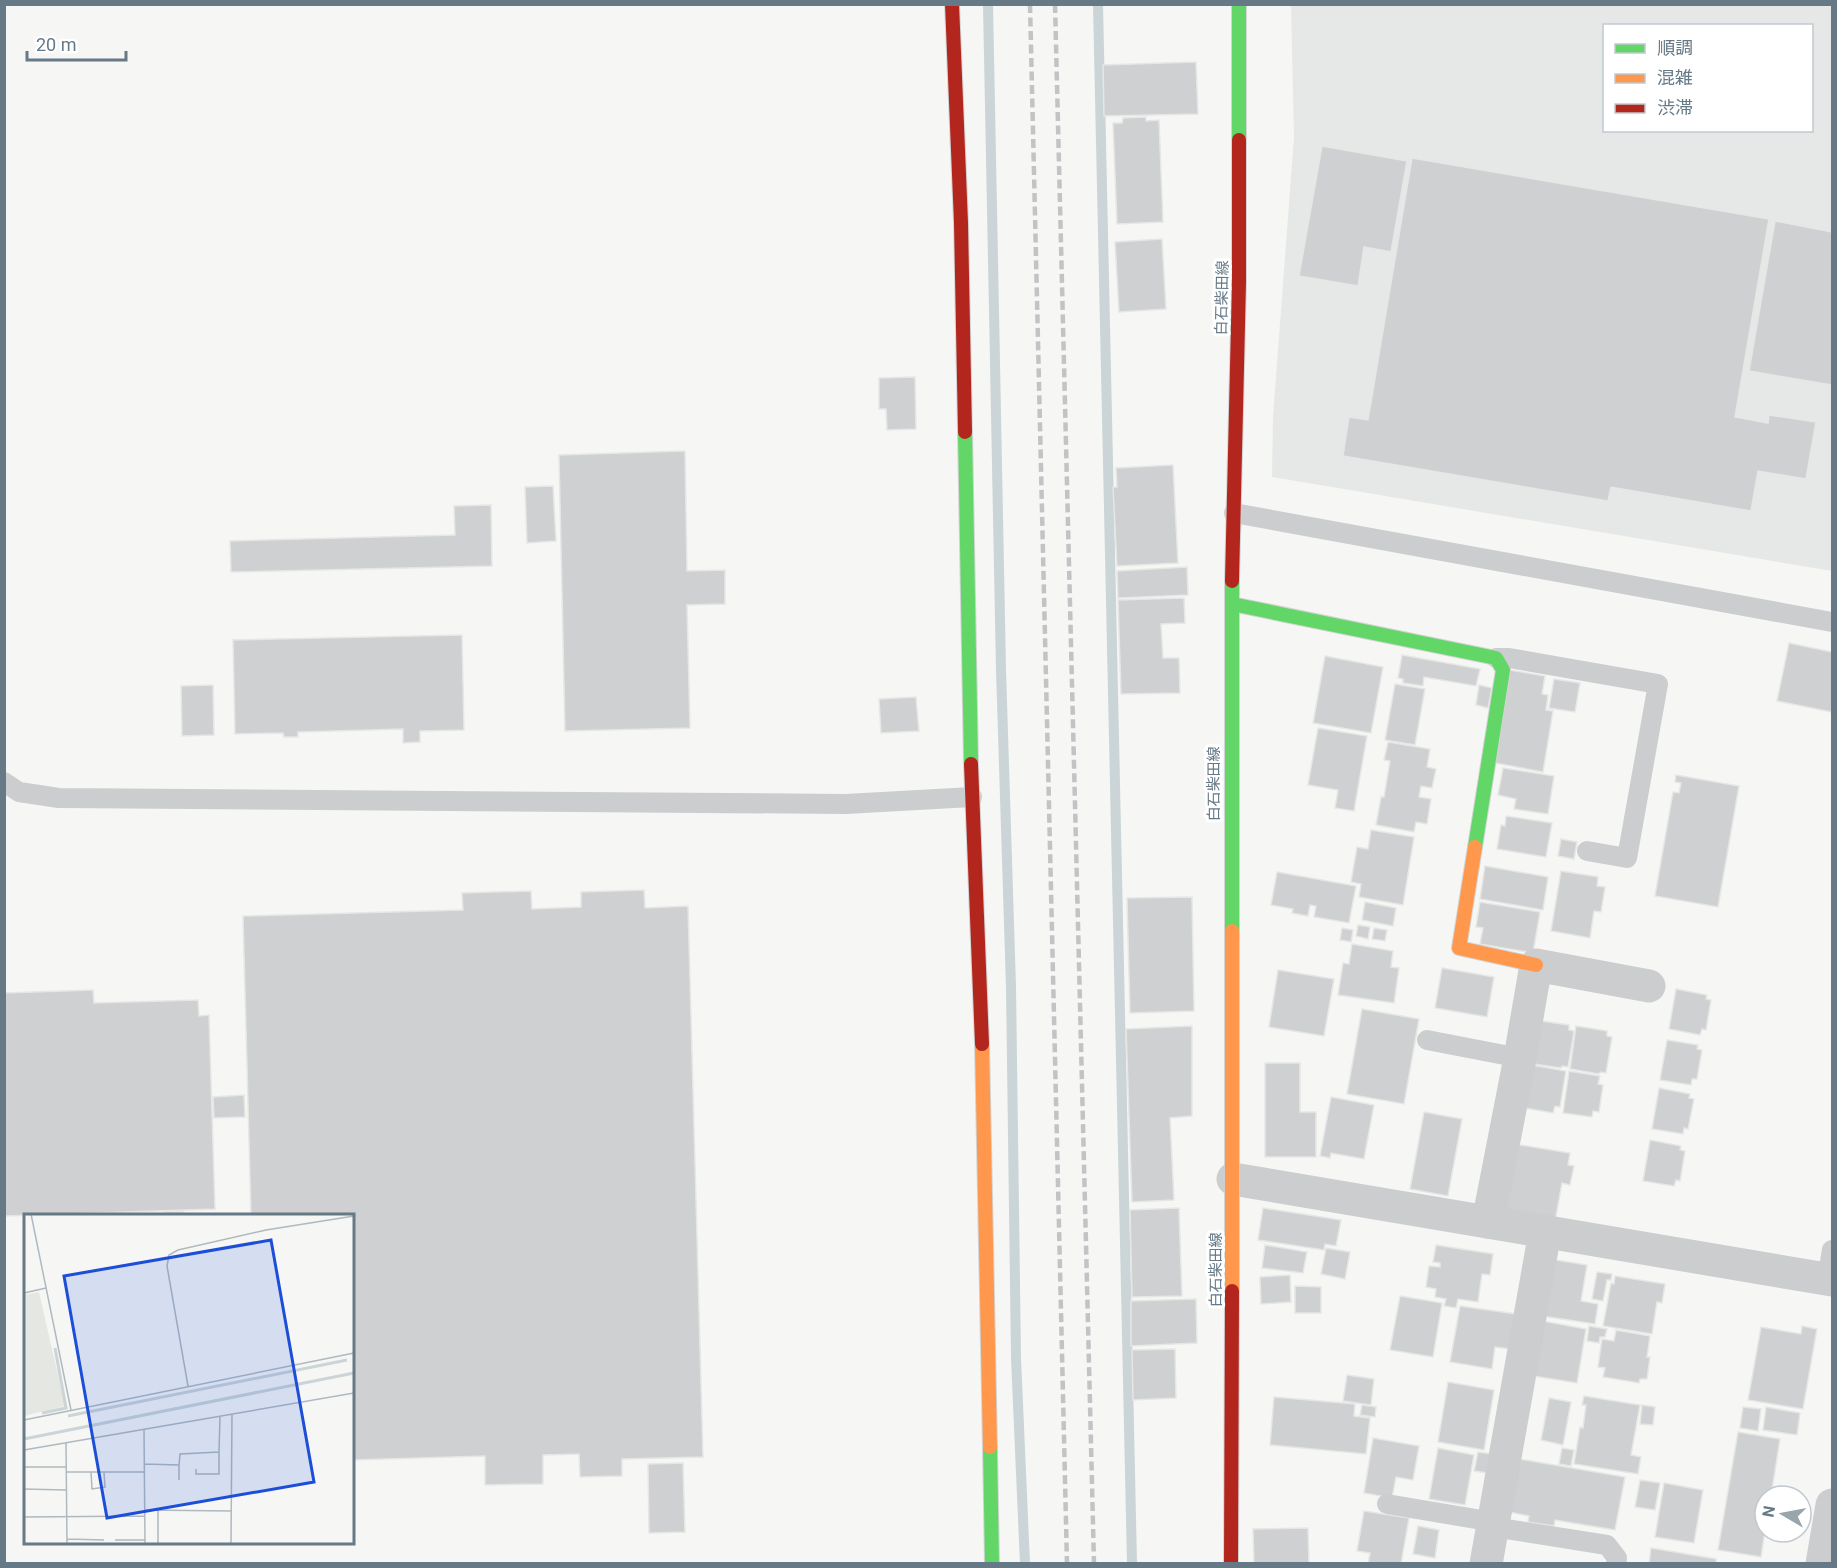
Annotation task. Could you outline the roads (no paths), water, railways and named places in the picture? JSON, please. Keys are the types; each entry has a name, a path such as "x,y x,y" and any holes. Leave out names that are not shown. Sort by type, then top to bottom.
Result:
{"street":[{"path":"952,4 962,223 972,798 985,1113 992,1563"},
{"name":"白石柴田線","path":"1231,1563 1233,1179 1231,792 1232,604 1239,282 1239,4"},
{"path":"1232,604 1496,658 1503,670 1459,948 1648,986"},
{"path":"1488,1222 1536,965"},
{"path":"1233,1179 1545,1232 1831,1270"},
{"path":"1486,1563 1545,1232"},
{"path":"1822,1563 1833,1505"}],"lane":[{"path":"1234,513 1833,622"},
{"path":"1496,658 1509,658 1658,684 1627,858 1587,851"},
{"path":"4,782 19,792 60,798 846,804 972,798"},
{"path":"1427,1040 1520,1058"},
{"path":"1387,1504 1607,1545 1617,1558 1616,1563"}],"waterway":[{"path":"988,4 1001,670 1011,987 1016,1358 1025,1564"},
{"path":"1098,4 1132,1564"}],"railway":[{"path":"1030,4 1067,1564"},
{"path":"1055,4 1094,1564"}]}
